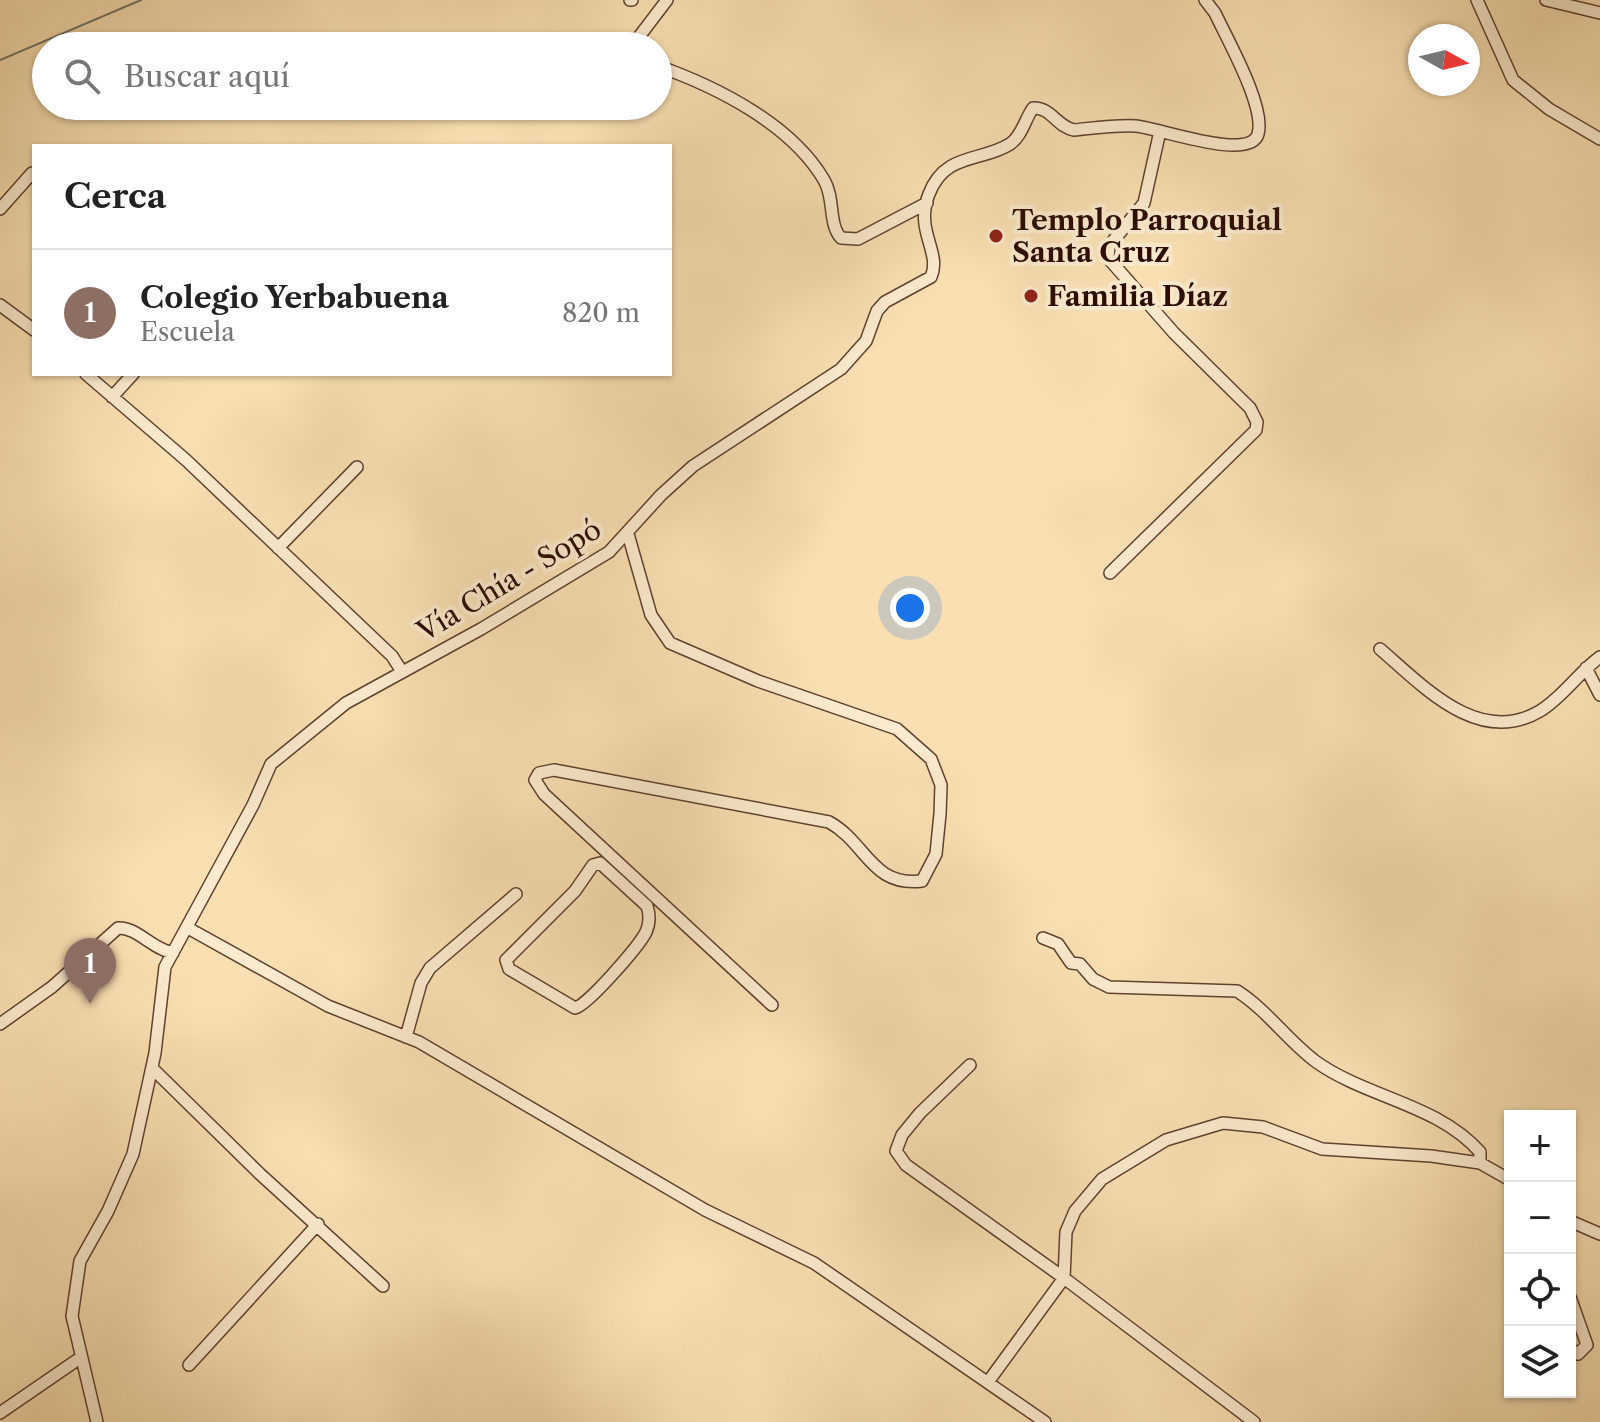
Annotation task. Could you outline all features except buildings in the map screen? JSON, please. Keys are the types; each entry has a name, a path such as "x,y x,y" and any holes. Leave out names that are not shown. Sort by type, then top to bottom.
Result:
{"street":[{"path":"643,32 667,0"},
{"path":"672,71 698,80 794,143 830,190 835,228 841,238 858,239 927,203 939,177 962,160 1011,144 1033,108 1046,111 1064,128 1074,130 1117,126 1248,146 1258,134 1256,108 1215,13 1205,0"},
{"path":"1477,0 1513,80 1549,109 1600,139"},
{"path":"1546,0 1600,13"},
{"path":"1110,573 1256,430 1255,416 1250,408 1174,333 1108,258 1109,246 1144,203 1160,131"},
{"path":"0,209 32,173"},
{"name":"Vía Chía - Sopó","path":"97,1422 72,1316 80,1261 128,1168 152,1068 162,977 271,764 346,703 401,670 445,650 609,552 661,495 708,455 841,369 866,341 877,311 885,302 931,277 936,267 924,235 927,203"},
{"path":"0,305 32,329"},
{"path":"88,376 278,548 392,656 401,670"},
{"path":"112,397 131,376"},
{"path":"278,548 357,467"},
{"path":"628,534 651,615 670,643 758,681 897,729 931,759 941,785 939,831 932,866 922,881 903,883 880,871 842,830 829,822 554,770 539,773 535,780 537,787 637,889 772,1005"},
{"path":"1380,649 1453,708 1480,720 1498,723 1515,723 1543,709 1600,657"},
{"path":"1586,668 1600,695"},
{"path":"600,863 637,889 647,906 647,929 580,1008 505,964 509,955 575,891 593,865 600,863"},
{"path":"406,1037 421,983 430,968 516,894"},
{"path":"0,1024 52,987 118,928 127,928 154,948 173,953"},
{"path":"188,928 328,1006 406,1037 705,1210 814,1263 1045,1422"},
{"path":"1043,938 1058,944 1071,963 1080,964 1093,979 1109,987 1237,991 1313,1059 1337,1075 1419,1109 1466,1136 1480,1152 1480,1163"},
{"path":"970,1065 920,1113 902,1135 896,1151 906,1165 1064,1278 1254,1422"},
{"path":"152,1068 260,1174 383,1286"},
{"path":"988,1382 1064,1278 1066,1232 1075,1211 1102,1179 1166,1140 1223,1123 1263,1127 1322,1149 1431,1156 1480,1163 1504,1177"},
{"path":"189,1365 318,1224"},
{"path":"1576,1224 1600,1234"},
{"path":"1576,1314 1587,1345 1584,1352 1576,1353"},
{"path":"0,1413 80,1358"}],"waterway":[{"path":"66,32 141,0"},
{"path":"0,60 32,46"}],"place":[{"name":"Templo Parroquial Santa Cruz","path":"996,236"},
{"name":"Familia Díaz","path":"1031,296"},
{"name":"Colegio Yerbabuena","path":"90,1004"}]}
